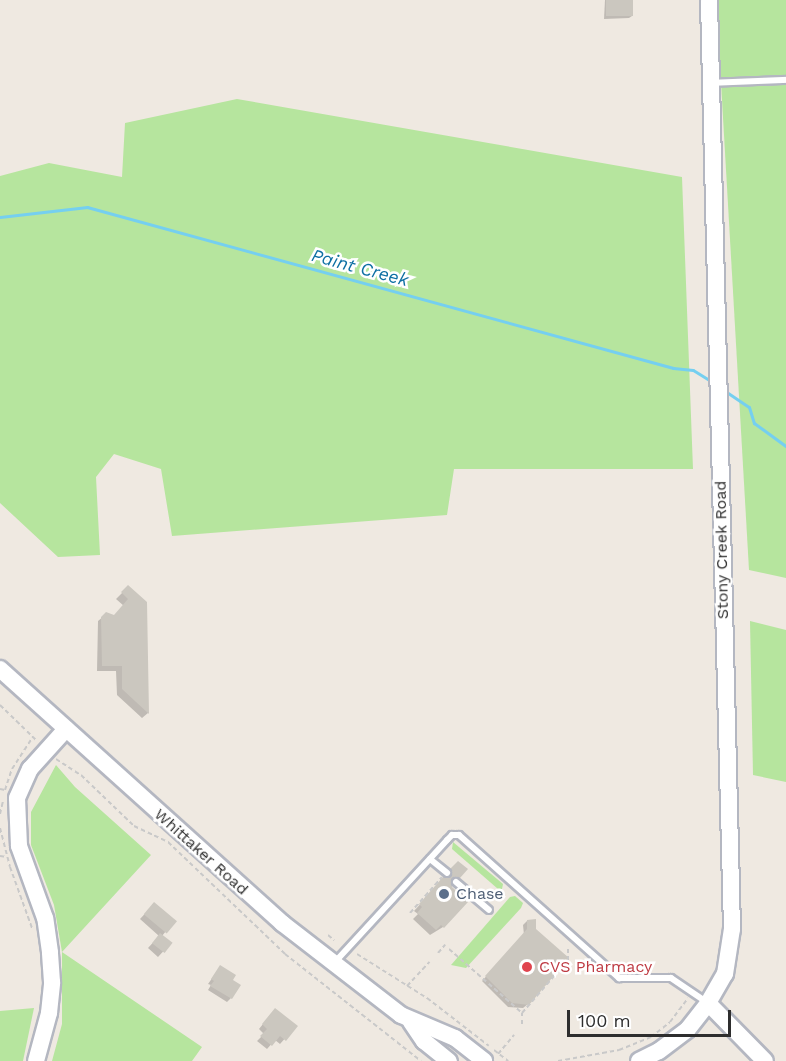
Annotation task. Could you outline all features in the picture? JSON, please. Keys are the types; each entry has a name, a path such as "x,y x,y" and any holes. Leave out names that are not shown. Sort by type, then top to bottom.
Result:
{"main road":[{"name":"Stony Creek Road","path":"639,1061 659,1051 688,1029 708,1003 724,974 732,928 709,0"},
{"name":"Whittaker Road","path":"0,669 256,901 411,1022 424,1041 449,1061"},
{"path":"36,1061 49,1014 52,982 50,952 45,918 19,846 17,798 30,769 66,729"},
{"path":"708,1003 765,1061"},
{"name":"Whittaker Road","path":"411,1022 431,1027 491,1057"}],"lane":[{"path":"711,83 786,80"},
{"path":"334,964 452,835 459,835 619,978 671,978 708,1003"},
{"path":"430,859 444,876"},
{"path":"456,882 489,910"}],"path":[{"path":"0,705 37,741"},
{"path":"54,758 81,775 134,826 168,842 285,954 421,1061"},
{"path":"0,814 2,805"},
{"path":"0,828 7,857 33,932"},
{"path":"0,856 7,857"},
{"path":"410,913 444,876"},
{"path":"328,935 334,940"},
{"path":"438,953 445,945"},
{"path":"449,949 522,1013"},
{"path":"522,1024 522,1013 568,960 568,949"},
{"path":"357,954 464,1025 491,1057 508,1061"},
{"path":"407,986 429,962"},
{"path":"558,1061 619,1050 651,1037 670,1022 686,1000"},
{"path":"491,1057 514,1035"}],"green space":[{"path":"719,0 786,0 786,578 749,570 717,13"},
{"path":"237,99 682,177 693,469 454,469 447,515 172,536 161,469 114,454 96,477 100,555 58,557 0,503 0,176 49,163 122,177 125,123"},
{"path":"750,621 786,630 786,782 753,775"},
{"path":"56,765 75,787 151,855 62,952 54,905 31,845 31,812"},
{"path":"453,842 503,884 502,889 498,889 452,849"},
{"path":"515,896 523,903 521,908 466,968 451,965 510,897"},
{"path":"62,952 202,1047 192,1061 52,1061 62,1024"},
{"path":"34,1008 23,1061 0,1061 0,1011"}],"building":[{"path":"606,0 633,0 633,16 606,16"},
{"path":"128,585 147,602 149,714 122,689 122,666 102,666 101,617 106,612 114,615 128,599 121,592"},
{"name":"Chase","path":"458,861 468,869 460,878 452,878 452,887 468,902 444,928 441,925 436,930 417,913 422,907 419,904 443,877 451,877 450,869"},
{"path":"154,902 177,921 167,934 144,914"},
{"name":"CVS Pharmacy","path":"536,919 536,929 569,958 529,1005 512,1003 485,976 527,929 527,920"},
{"path":"160,933 173,943 165,953 152,943"},
{"path":"220,965 236,975 233,980 241,985 232,999 210,986 214,981 211,979"},
{"path":"275,1008 298,1026 286,1041 280,1036 272,1046 260,1036 267,1029 262,1024"}],"waterway":[{"name":"Paint Creek","path":"0,217 87,207 673,368 693,370 709,380"},
{"name":"Paint Creek","path":"728,393 749,407 754,423 786,446"}],"place":[{"name":"Chase","path":"444,894"},
{"name":"CVS Pharmacy","path":"527,967"}]}
